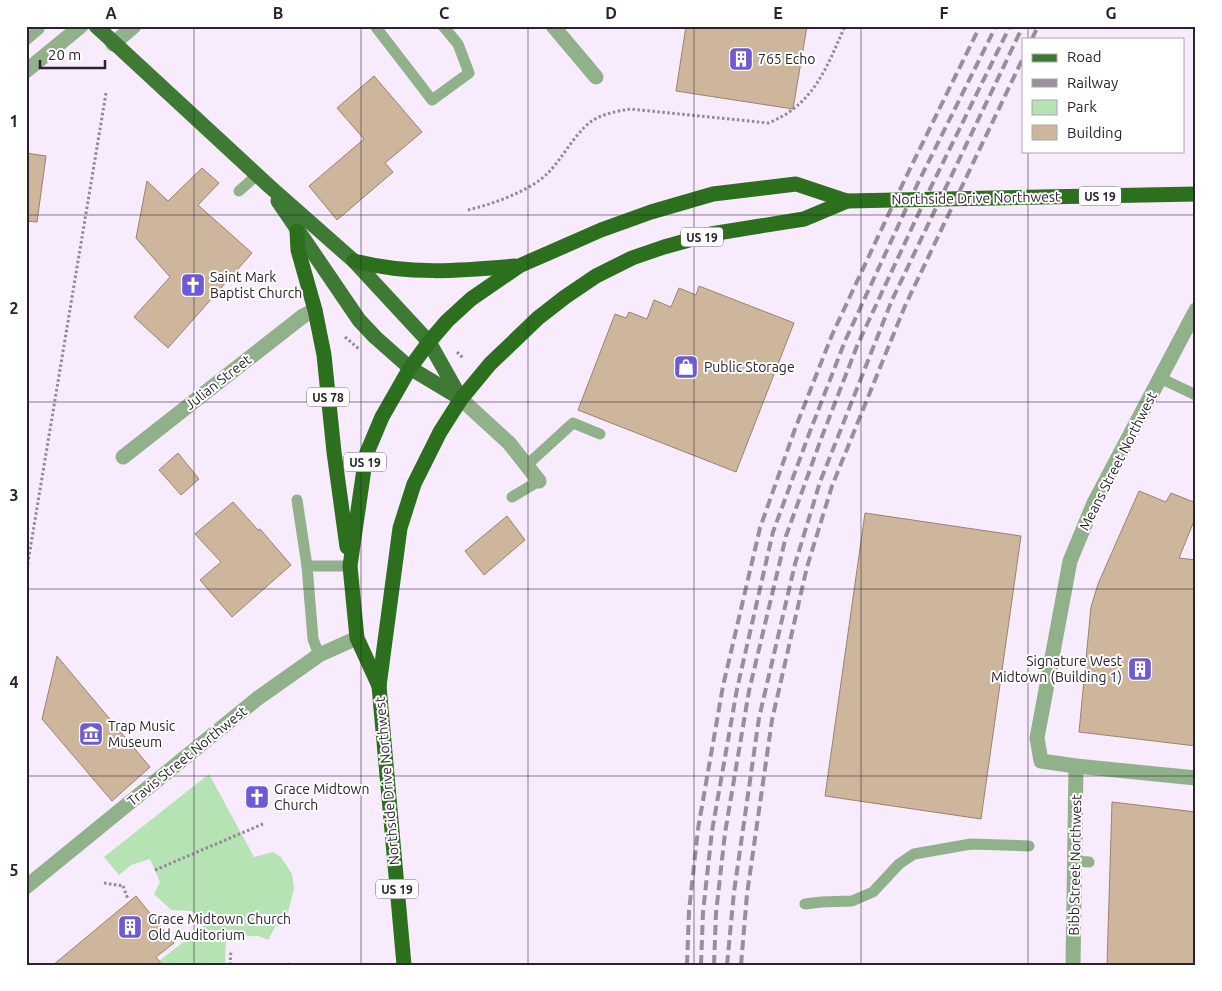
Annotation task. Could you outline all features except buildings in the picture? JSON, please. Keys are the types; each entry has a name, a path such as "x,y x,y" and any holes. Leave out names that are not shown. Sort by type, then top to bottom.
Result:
{"highway":[{"name":"Northside Drive Northwest","path":"379,686 357,638 350,566 366,455 382,417 410,368 429,342 447,321 471,299 518,266 601,230 651,212 713,194 796,184 847,201 1196,194"},
{"name":"Northside Drive Northwest","path":"404,965 379,686 400,528 427,456 461,399 490,364 538,318 596,276 632,258 664,247 711,234 804,219 847,201"},
{"name":"US 78","path":"298,231 298,250 315,310 324,355 334,452 350,566"},
{"path":"354,261 380,268 437,272 518,266"}],"main road":[{"name":"US 78","path":"96,26 113,44 256,175 354,261 429,342 461,399"},
{"name":"US 78","path":"269,186 298,231"},
{"path":"298,231 359,320 375,337 410,368 461,399"}],"street":[{"path":"26,71 80,26"},
{"path":"113,44 134,26"},
{"path":"553,26 596,77"},
{"name":"Julian Street","path":"123,457 303,316 315,310"},
{"name":"Means Street Northwest","path":"1076,766 1041,761 1037,738 1070,561 1094,503 1196,310"},
{"path":"461,399 509,443 539,481"},
{"name":"Travis Street Northwest","path":"26,887 258,698 319,654 357,638"},
{"path":"1076,766 1196,778"},
{"name":"Bibb Street Northwest","path":"1073,965 1082,861 1076,766"}],"lane":[{"path":"26,40 39,29 38,26"},
{"path":"375,26 432,100 468,73 458,44 443,26"},
{"path":"239,191 256,175"},
{"path":"1160,378 1196,396"},
{"path":"527,465 573,422 600,434"},
{"path":"512,497 539,481"},
{"path":"297,500 307,566 313,639 319,654"},
{"path":"307,566 350,566"},
{"path":"805,904 852,901 873,892 900,864 914,854 971,844 1029,846"}],"path":[{"path":"468,210 492,204 518,193 547,174 582,130 595,118 615,112 630,109 768,123 784,117 802,103 818,84 845,26"},
{"path":"26,574 106,93"},
{"path":"155,870 263,824"},
{"path":"104,882 124,885 128,899"},
{"path":"230,950 230,965"}],"green space":[{"path":"209,774 254,857 273,852 281,857 292,874 294,889 287,916 278,922 268,940 258,936 226,937 225,965 162,965 159,961 209,922 191,911 171,910 154,894 160,882 150,859 131,865 119,875 104,857"}],"railway":[{"path":"687,965 689,911 698,829 723,686 760,528 795,429 832,335 905,179 980,26"},
{"path":"701,965 703,912 712,831 737,689 773,532 845,341 917,185 996,26"},
{"path":"714,965 716,913 725,833 749,691 786,536 857,346 929,191 1010,26"},
{"path":"727,965 734,892 759,718 795,564 820,482 892,300 1023,26"},
{"path":"1032,38 1038,26"},
{"path":"741,965 747,894 772,720 807,567 832,486 905,306 1022,60"}],"place":[{"name":"765 Echo","path":"741,59"},
{"name":"Saint Mark Baptist Church","path":"193,285"},
{"name":"Public Storage","path":"686,367"},
{"name":"Signature West Midtown (Building 1)","path":"1140,669"},
{"name":"Trap Music Museum","path":"91,734"},
{"name":"Grace Midtown Church","path":"257,797"},
{"name":"Grace Midtown Church Old Auditorium","path":"130,927"}]}
